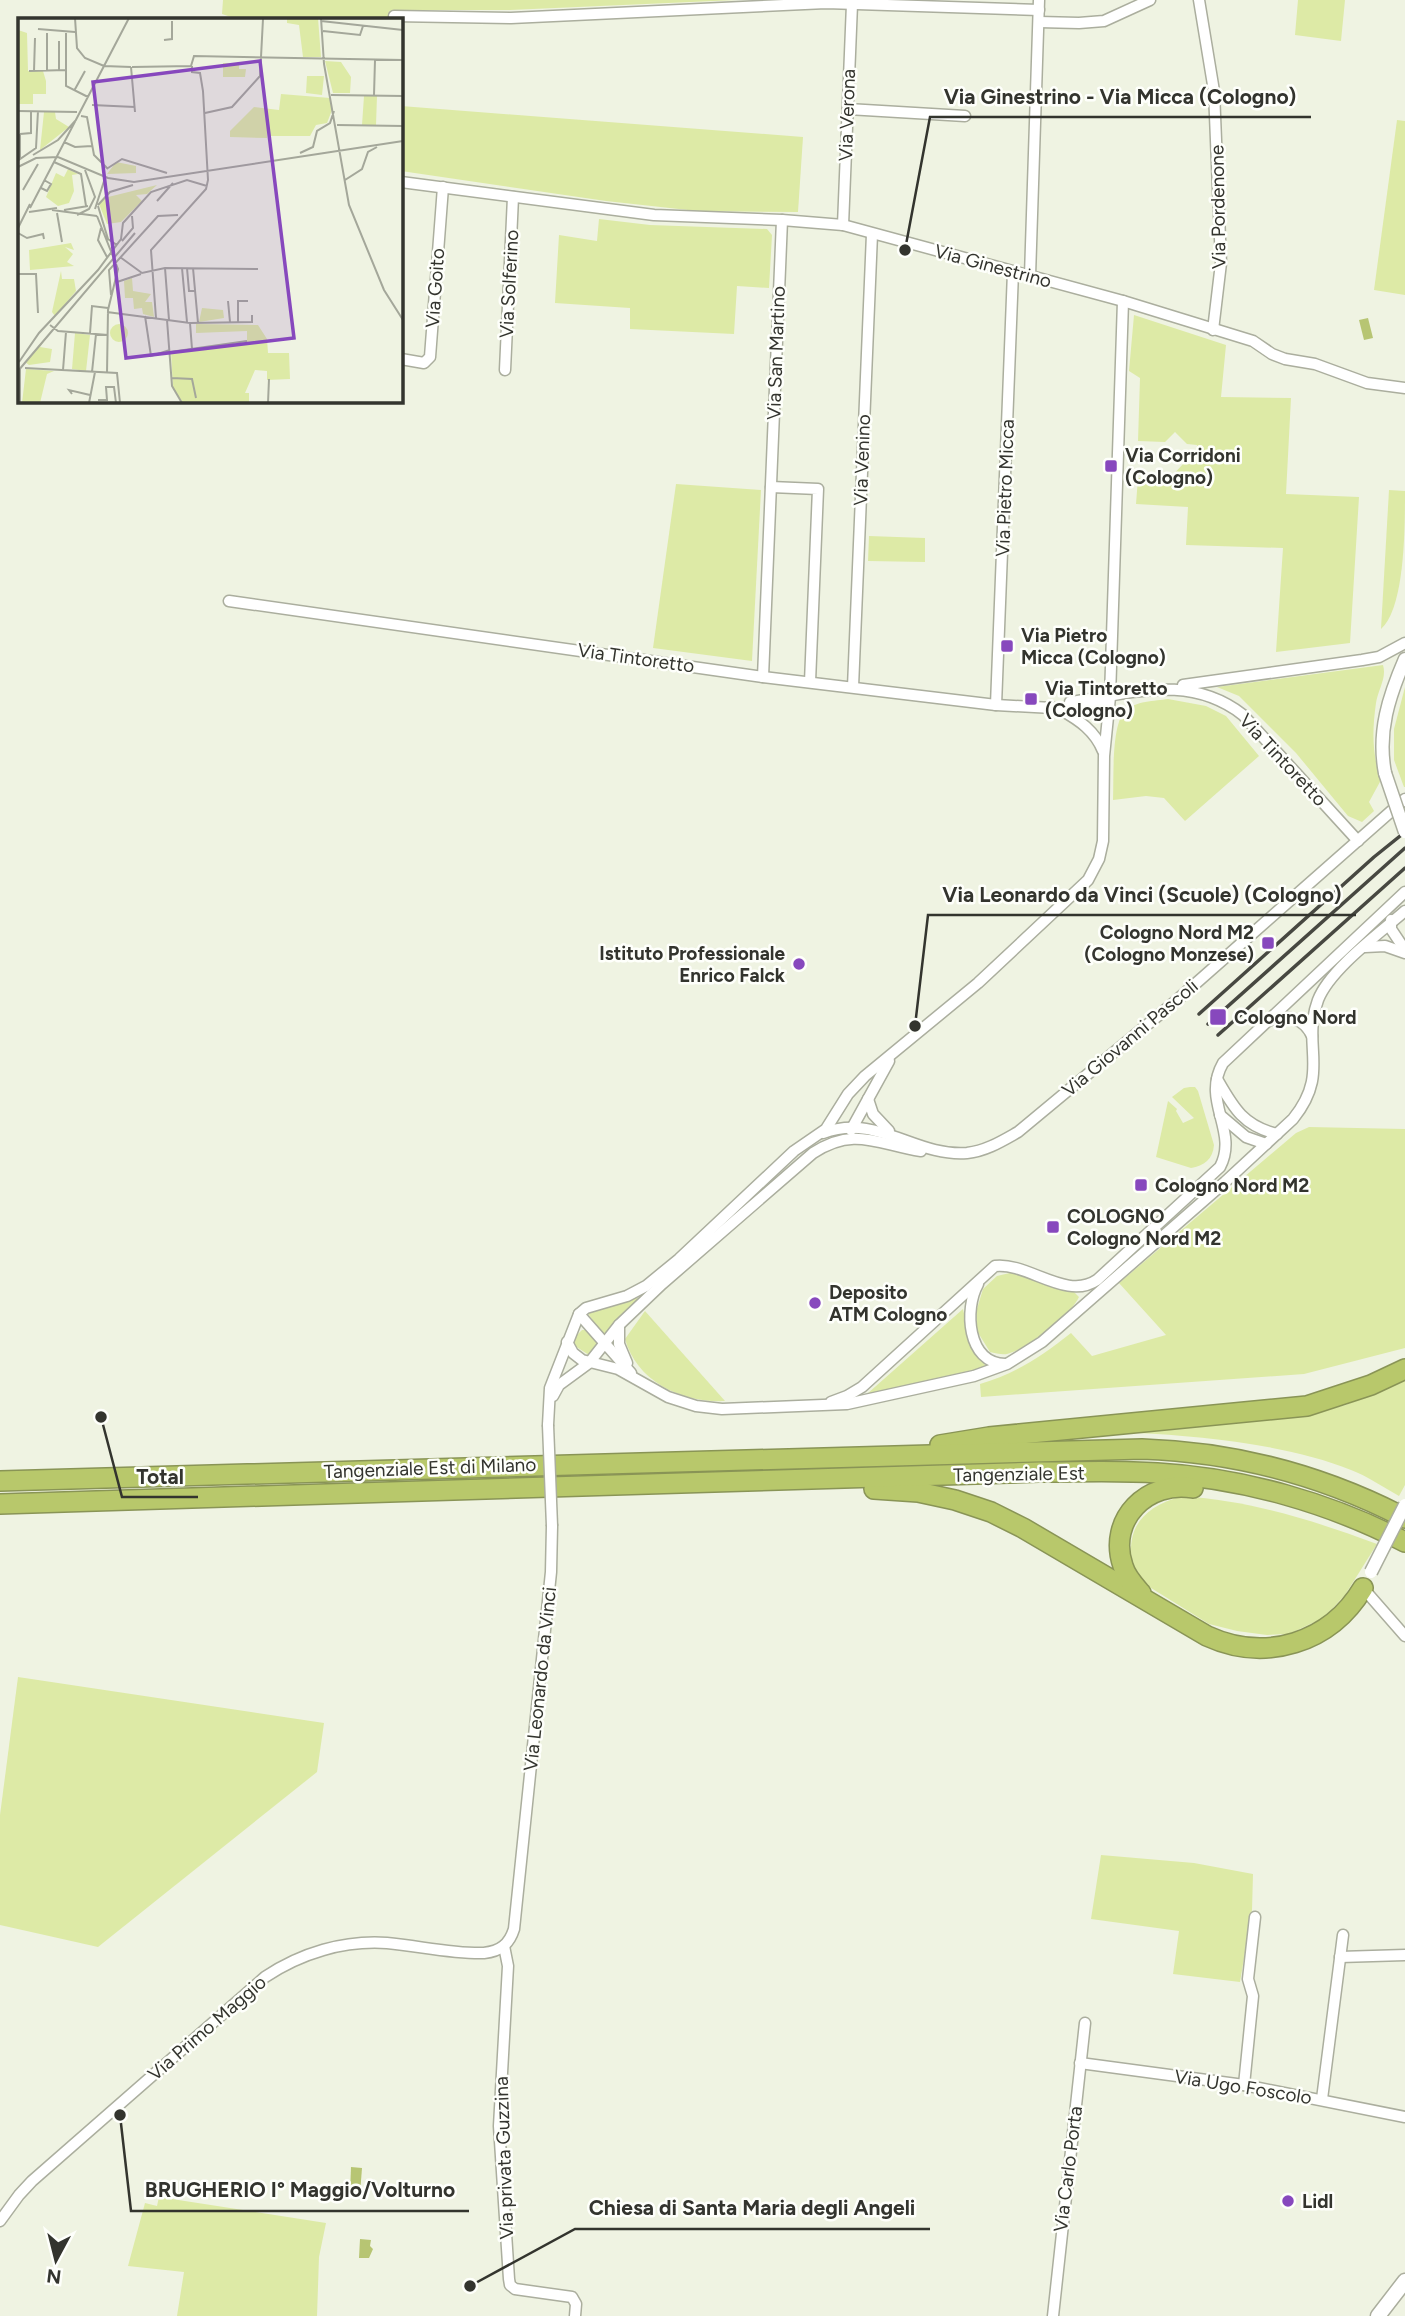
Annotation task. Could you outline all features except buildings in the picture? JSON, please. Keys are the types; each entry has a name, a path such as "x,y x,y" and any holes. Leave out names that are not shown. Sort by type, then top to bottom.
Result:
{"highway":[{"path":"860,1457 989,1437 1307,1406 1371,1385 1405,1369"},
{"name":"Tangenziale Est","path":"860,1457 1164,1450 1239,1460 1286,1471 1350,1492 1405,1518"},
{"name":"Tangenziale Est di Milano","path":"0,1481 860,1457"},
{"name":"Tangenziale Est","path":"621,1485 1039,1472 1157,1473 1224,1480 1317,1504 1405,1542"},
{"path":"621,1485 793,1490 885,1489 918,1492 955,1500 990,1512 1023,1528 1207,1636 1229,1646 1268,1648 1291,1644 1315,1634 1343,1613 1367,1580"},
{"name":"Tangenziale Est di Milano","path":"0,1504 621,1485"},
{"path":"1149,1602 1129,1579 1122,1565 1119,1541 1123,1525 1133,1507 1158,1490 1171,1487 1199,1489 1361,1522"}],"main road":[{"path":"1378,2316 1405,2272"},
{"path":"1388,2301 1405,2281"}],"street":[{"path":"394,16 511,18 826,3 1039,11 1079,23 1104,21 1150,0"},
{"name":"Via Pordenone","path":"1199,0 1214,91 1220,263 1213,330"},
{"name":"Via Verona","path":"843,225 852,4"},
{"path":"1030,276 1039,11"},
{"path":"848,109 965,116"},
{"name":"Via Ginestrino","path":"402,182 654,215 843,225 1123,301 1253,341 1285,359 1315,365 1367,383 1405,388"},
{"name":"Via Goito","path":"402,359 424,363 430,356 443,187"},
{"name":"Via Solferino","path":"505,370 513,197"},
{"name":"Via San Martino","path":"763,677 782,220"},
{"name":"Via Venino","path":"853,687 872,234"},
{"name":"Via Pietro Micca","path":"996,705 1013,272"},
{"path":"635,1378 579,1314 586,1308 627,1296 646,1286 679,1259 789,1156 821,1134 848,1094 865,1076 978,983 1088,880 1099,859 1103,841 1104,755 1110,697 1123,301"},
{"path":"771,486 818,489 810,682"},
{"name":"Via Tintoretto","path":"229,601 763,677 996,705 1050,706 1363,660 1390,652 1405,643"},
{"path":"1405,659 1393,687 1384,725 1382,752 1385,773 1405,832"},
{"name":"Via Tintoretto","path":"1156,689 1200,692 1235,709 1358,841"},
{"path":"1050,706 1087,727 1098,739 1104,755"},
{"name":"Via Giovanni Pascoli","path":"821,1134 850,1128 894,1135 940,1151 968,1153 987,1148 1018,1132 1177,1000 1405,799"},
{"path":"818,1406 848,1396 862,1387 991,1268 998,1265 1007,1266 1075,1286 1094,1282 1216,1173 1227,1146 1215,1096 1220,1068 1226,1059 1270,1021 1315,975 1405,892"},
{"path":"1393,903 1390,924 1405,951"},
{"path":"567,1342 573,1353 589,1363 618,1369 668,1397 696,1406 722,1409 847,1405 974,1376 1007,1364 1036,1347 1096,1297 1297,1115 1310,1091 1315,1071 1312,1036 1314,1016 1323,990 1363,948 1405,911"},
{"path":"1363,948 1385,946 1405,951"},
{"path":"1270,1021 1293,1018 1304,1024 1312,1036"},
{"path":"548,1409 559,1385 589,1363 619,1325 671,1276 813,1153 840,1139 869,1099 873,1086 892,1056"},
{"path":"1217,1079 1233,1107 1248,1122 1258,1129 1277,1135"},
{"path":"869,1099 875,1118 894,1135"},
{"path":"841,1106 841,1118 863,1138"},
{"path":"1220,1115 1246,1137 1266,1144"},
{"path":"840,1139 863,1138 941,1154 968,1153"},
{"path":"991,1268 973,1293 969,1311 970,1324 983,1352 996,1362 1007,1364"},
{"name":"Via Leonardo da Vinci","path":"504,1946 514,1929 550,1579 550,1388 579,1314"},
{"path":"619,1325 619,1344 635,1378"},
{"path":"1405,1505 1367,1580 1405,1636"},
{"path":"1244,2085 1253,1996 1248,1979 1255,1917"},
{"path":"1322,2099 1343,1936"},
{"name":"Via Primo Maggio","path":"0,2221 32,2180 265,1977 279,1968 320,1951 354,1943 388,1943 478,1953 494,1952 504,1946"},
{"name":"Via privata Guzzina","path":"504,1946 508,1966 499,2126 510,2285 514,2289 572,2297 576,2304 575,2316"},
{"path":"1340,1958 1405,1955"},
{"name":"Via Carlo Porta","path":"1053,2315 1085,2023"},
{"name":"Via Ugo Foscolo","path":"1080,2063 1244,2085 1405,2117"}],"shaded area":[{"path":"223,0 736,0 510,10 396,10 389,11 391,18 234,18 222,14"},
{"path":"1298,0 1345,0 1341,41 1295,35"},
{"path":"402,106 803,137 798,212 697,211 606,201 402,171"},
{"path":"1397,120 1405,121 1405,295 1374,290"},
{"path":"599,219 650,225 767,229 772,235 769,288 737,286 734,334 630,329 630,308 555,303 559,235 597,241"},
{"path":"1134,315 1226,345 1221,397 1291,398 1286,494 1359,497 1350,643 1276,652 1283,548 1186,545 1188,507 1136,504 1138,478 1169,479 1184,463 1196,464 1197,445 1187,444 1175,432 1165,442 1138,441 1140,378 1129,371"},
{"path":"1368,318 1373,338 1364,340 1359,320"},
{"path":"676,484 761,490 752,661 653,648"},
{"path":"1389,490 1405,491 1404,545 1395,604 1381,629"},
{"path":"869,536 925,538 925,562 868,561"},
{"path":"1383,665 1384,675 1376,703 1373,733 1374,752 1381,780 1369,802 1374,811 1362,822 1348,816 1296,753 1239,696 1217,687"},
{"path":"1405,687 1404,787 1394,760 1394,729"},
{"path":"1168,699 1206,706 1226,716 1259,756 1185,821 1164,798 1146,796 1113,800 1115,740 1121,718 1125,711 1134,705"},
{"path":"1195,1087 1214,1145 1207,1161 1191,1168 1156,1157 1168,1101 1177,1109 1183,1123 1194,1118 1172,1097 1184,1088"},
{"path":"1309,1127 1405,1129 1405,1348 1304,1374 981,1397 980,1384 1028,1363 1071,1333 1092,1356 1166,1335 1119,1283 1296,1133"},
{"path":"1014,1272 1072,1290 1079,1297 1058,1322 1025,1346 1007,1354 990,1352 977,1331 976,1312 983,1289 997,1276"},
{"path":"636,1297 639,1300 603,1335 589,1315 588,1312"},
{"path":"963,1309 972,1350 987,1367 867,1394"},
{"path":"645,1311 725,1401 709,1401 678,1394 663,1387 640,1367 625,1339"},
{"path":"582,1330 590,1330 597,1343 589,1355 575,1346 573,1339"},
{"path":"1405,1378 1405,1485 1399,1496 1357,1472 1301,1454 1217,1439 1137,1433 1186,1425 1306,1415 1346,1405"},
{"path":"1182,1496 1257,1507 1329,1527 1377,1544 1345,1595 1321,1619 1289,1634 1267,1635 1237,1631 1209,1624 1135,1578 1131,1548 1137,1525 1154,1508"},
{"path":"18,1677 324,1723 317,1772 98,1947 0,1925 0,1815"},
{"path":"1101,1855 1194,1863 1253,1874 1252,1910 1240,1982 1173,1974 1179,1931 1091,1919"},
{"path":"351,2167 362,2168 360,2194 350,2193"},
{"path":"159,2197 326,2223 319,2257 317,2316 177,2316 184,2272 128,2266 145,2203 157,2206"},
{"path":"360,2239 371,2240 370,2246 373,2249 369,2258 359,2258"}],"railway":[{"path":"1199,1014 1405,832"},
{"path":"1208,1024 1405,848"},
{"path":"1218,1035 1405,868"}],"place":[{"name":"Via Ginestrino - Via Micca (Cologno)","path":"905,250"},
{"name":"Via Corridoni (Cologno)","path":"1111,466"},
{"name":"Via Pietro Micca (Cologno)","path":"1007,646"},
{"name":"Via Tintoretto (Cologno)","path":"1031,699"},
{"name":"Cologno Nord M2 (Cologno Monzese)","path":"1268,943"},
{"name":"Istituto Professionale Enrico Falck","path":"799,964"},
{"name":"Cologno Nord","path":"1218,1017"},
{"name":"Via Leonardo da Vinci (Scuole) (Cologno)","path":"915,1026"},
{"name":"Cologno Nord M2","path":"1141,1185"},
{"name":"COLOGNO Cologno Nord M2","path":"1053,1227"},
{"name":"Deposito ATM Cologno","path":"815,1303"},
{"name":"Total","path":"101,1417"},
{"name":"BRUGHERIO I° Maggio/Volturno","path":"120,2115"},
{"name":"Lidl","path":"1288,2201"},
{"name":"Chiesa di Santa Maria degli Angeli","path":"470,2286"}]}
